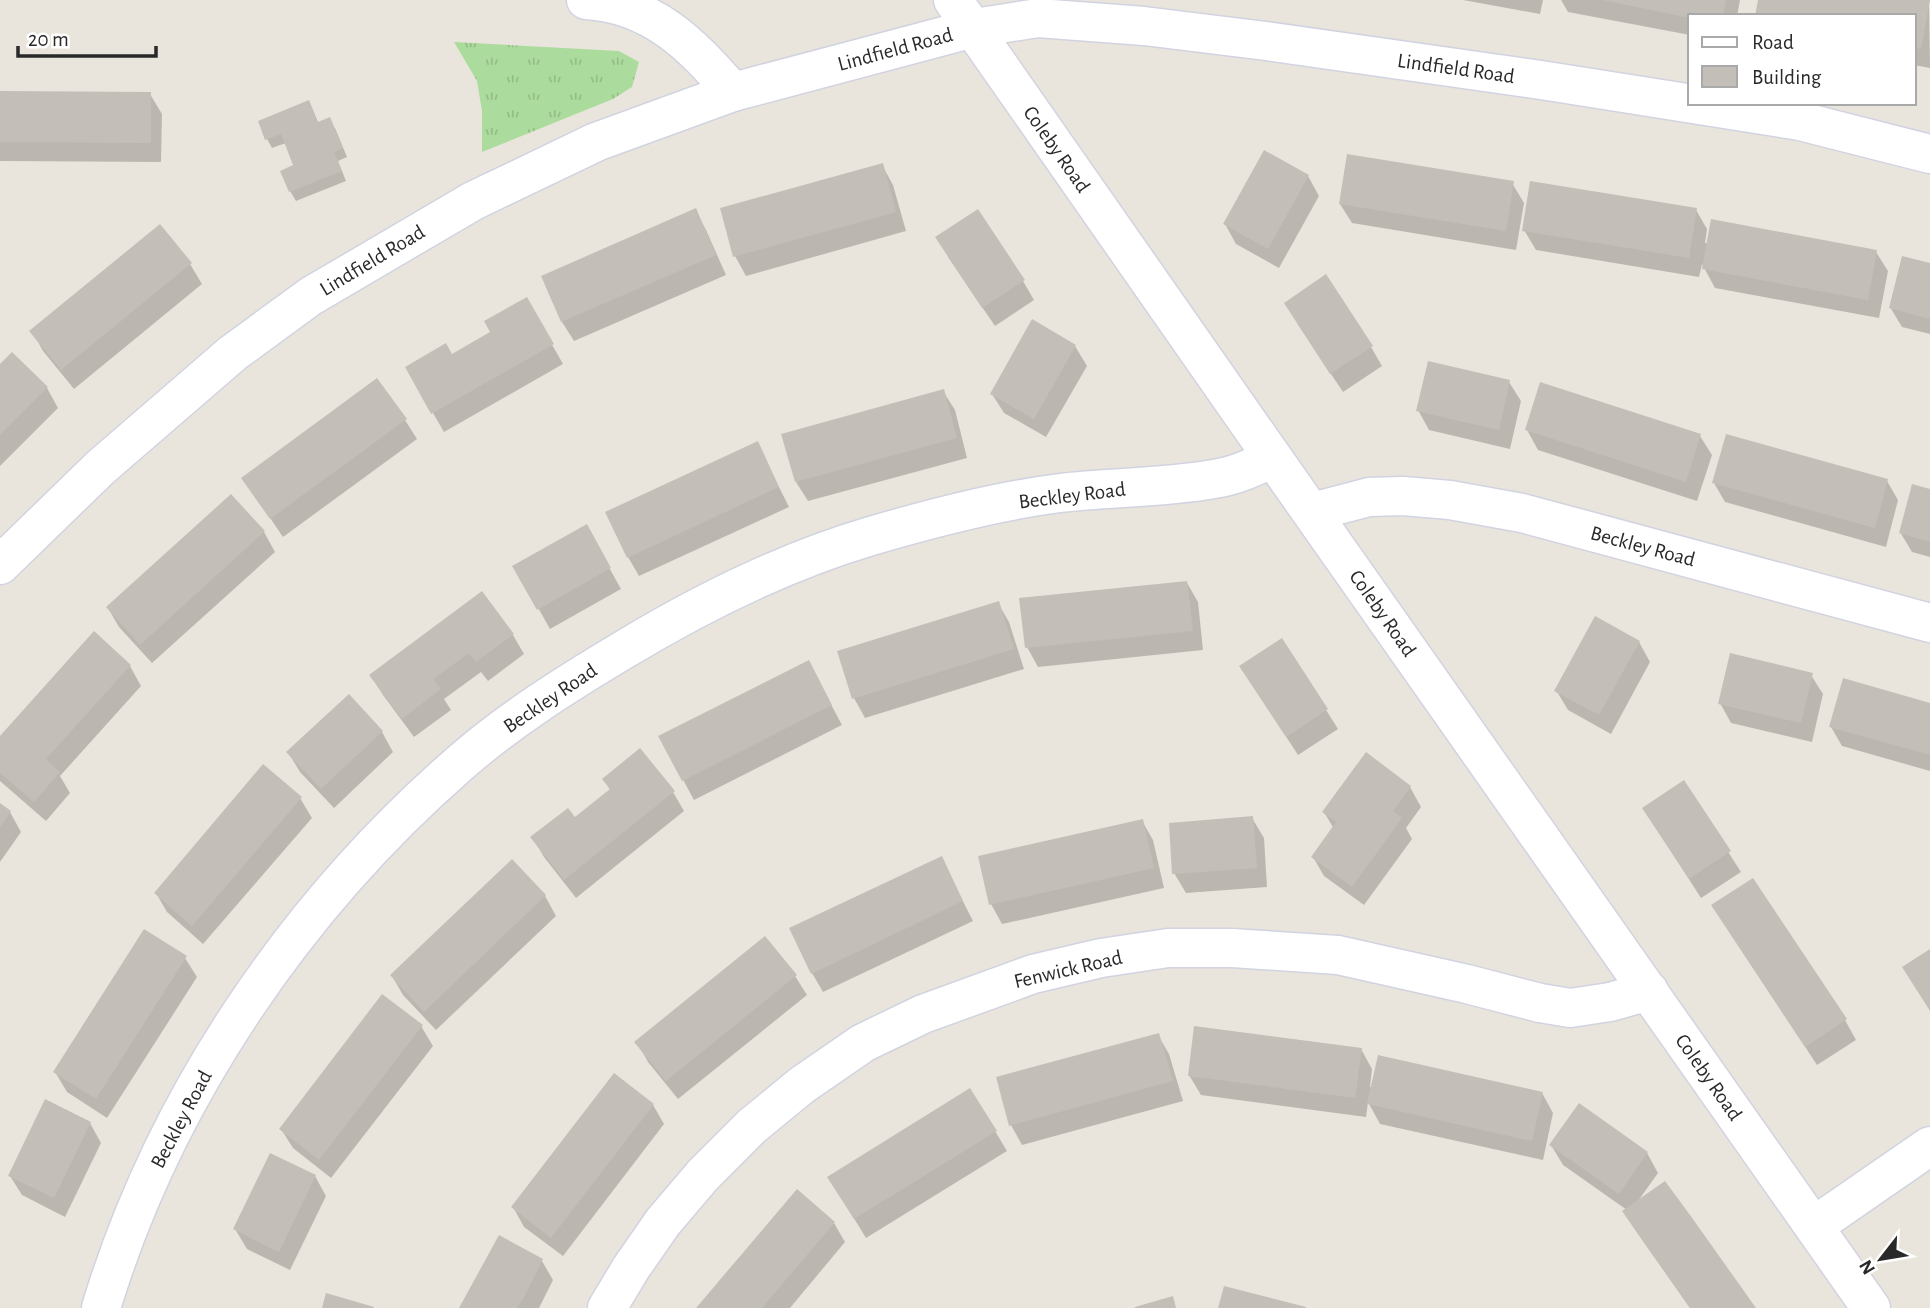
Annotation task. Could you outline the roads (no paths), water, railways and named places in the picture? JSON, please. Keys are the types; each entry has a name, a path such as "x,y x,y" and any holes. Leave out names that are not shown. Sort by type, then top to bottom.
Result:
{"street":[{"path":"586,0 640,12 675,32 703,57 733,92"},
{"name":"Lindfield Road","path":"0,565 101,467 233,353 311,296 473,201 596,142 963,14 1144,26 1266,41 1688,104"},
{"name":"Coleby Road","path":"963,14 1871,1308"},
{"name":"Lindfield Road","path":"1693,105 1800,121 1930,153"},
{"name":"Beckley Road","path":"101,1308 151,1174 218,1052 283,954 371,850 417,802 462,761 519,718 578,677 664,625 748,581 814,554 956,513 1058,494 1214,480 1241,473 1273,458"},
{"name":"Beckley Road","path":"1312,512 1369,497 1404,496 1450,500 1510,511 1930,623"},
{"name":"Fenwick Road","path":"607,1308 663,1222 702,1175 752,1126 802,1085 863,1043 971,995 1033,974 1101,958 1168,948 1232,948 1338,955 1570,1008 1610,1002 1649,991"},
{"path":"1814,1226 1930,1146"}]}
